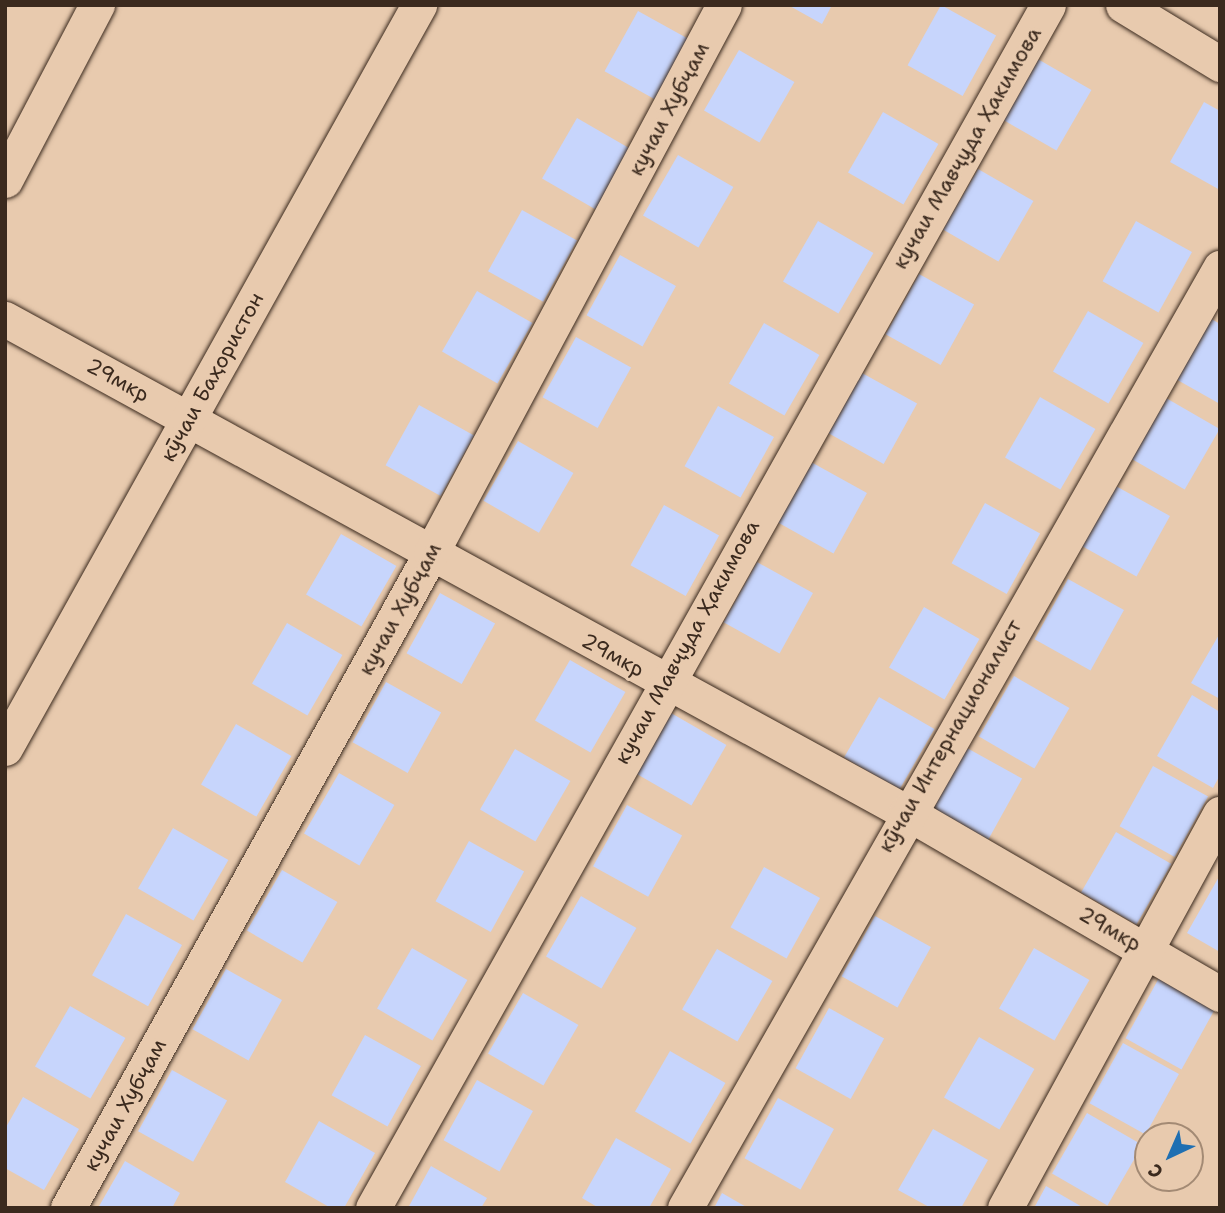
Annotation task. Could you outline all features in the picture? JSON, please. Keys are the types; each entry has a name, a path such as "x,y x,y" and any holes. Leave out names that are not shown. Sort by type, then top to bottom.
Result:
{"street":[{"path":"5,180 97,5"},
{"name":"кӯчаи Баҳористон","path":"5,748 419,5"},
{"name":"кучаи Хубҷам","path":"68,1208 431,553 724,5"},
{"name":"кучаи Мавҷуда Ҳакимова","path":"373,1208 663,683 1048,5"},
{"path":"1123,5 1220,64"},
{"name":"кӯчаи Интернационалист","path":"685,1208 906,812 1220,268"},
{"name":"29мкр","path":"5,319 663,683 906,812 1145,948 1220,994"},
{"path":"1005,1208 1220,814"}],"building":[{"path":"788,5 832,5 822,24"},
{"path":"941,5 996,36 963,96 908,65"},
{"path":"638,11 693,42 660,102 605,71"},
{"path":"739,50 794,82 759,143 704,111"},
{"path":"1036,58 1091,90 1056,151 1001,119"},
{"path":"1204,102 1220,111 1220,190 1170,162"},
{"path":"883,112 938,144 903,205 848,173"},
{"path":"577,118 632,150 597,211 542,179"},
{"path":"678,155 733,187 698,248 643,216"},
{"path":"978,169 1033,201 998,262 943,230"},
{"path":"522,210 577,241 543,302 488,271"},
{"path":"818,221 873,253 838,314 783,282"},
{"path":"1136,221 1192,252 1159,312 1103,281"},
{"path":"620,255 676,286 643,346 587,315"},
{"path":"919,274 974,305 941,365 886,334"},
{"path":"477,291 532,323 497,384 442,352"},
{"path":"1088,311 1143,343 1108,404 1053,372"},
{"path":"1208,317 1220,324 1220,404 1174,378"},
{"path":"764,323 819,355 784,416 729,384"},
{"path":"576,337 631,368 598,428 543,397"},
{"path":"862,373 917,404 884,464 829,433"},
{"path":"1040,397 1095,429 1060,490 1005,458"},
{"path":"1166,398 1220,429 1185,490 1131,459"},
{"path":"419,405 474,436 441,496 386,465"},
{"path":"718,406 774,437 741,497 685,466"},
{"path":"518,441 573,473 539,533 484,501"},
{"path":"811,462 867,493 834,553 778,522"},
{"path":"1114,485 1170,516 1137,576 1081,545"},
{"path":"985,503 1040,534 1007,594 952,563"},
{"path":"664,505 719,536 686,596 631,565"},
{"path":"341,534 396,566 361,627 306,595"},
{"path":"757,562 813,593 780,653 724,622"},
{"path":"1068,579 1124,610 1091,670 1035,639"},
{"path":"440,593 495,624 462,684 407,653"},
{"path":"924,607 979,639 944,700 889,668"},
{"path":"287,623 342,655 307,716 252,684"},
{"path":"1220,633 1220,699 1191,683"},
{"path":"570,660 625,692 590,753 535,721"},
{"path":"1014,676 1069,708 1034,769 979,737"},
{"path":"386,682 441,713 408,773 353,742"},
{"path":"1192,695 1220,712 1220,775 1213,788 1157,756"},
{"path":"879,697 934,729 899,790 844,758"},
{"path":"671,713 726,745 691,806 636,774"},
{"path":"236,724 291,756 256,817 201,785"},
{"path":"967,748 1022,779 988,840 933,809"},
{"path":"515,749 570,781 535,842 480,810"},
{"path":"1153,766 1208,797 1175,857 1120,826"},
{"path":"339,773 394,805 359,866 304,834"},
{"path":"627,805 682,836 648,897 593,866"},
{"path":"173,828 228,860 193,921 138,889"},
{"path":"1116,832 1171,864 1136,925 1081,893"},
{"path":"469,841 524,872 491,932 436,901"},
{"path":"764,867 820,898 787,958 731,927"},
{"path":"282,870 337,902 302,963 247,931"},
{"path":"1220,875 1220,952 1187,933"},
{"path":"581,896 636,928 601,989 546,957"},
{"path":"126,914 182,945 148,1006 92,975"},
{"path":"875,916 931,947 898,1007 842,976"},
{"path":"412,948 467,980 432,1041 377,1009"},
{"path":"1034,948 1089,980 1054,1041 999,1009"},
{"path":"717,949 772,981 737,1042 682,1010"},
{"path":"226,969 282,1000 249,1060 193,1029"},
{"path":"1159,978 1215,1009 1182,1069 1126,1038"},
{"path":"523,993 578,1025 543,1086 488,1054"},
{"path":"70,1006 125,1038 90,1099 35,1067"},
{"path":"829,1008 884,1039 851,1099 796,1068"},
{"path":"365,1035 421,1066 388,1126 332,1095"},
{"path":"979,1037 1034,1069 999,1130 944,1098"},
{"path":"1123,1043 1179,1074 1152,1122 1134,1122 1134,1128 1090,1103"},
{"path":"670,1051 725,1083 690,1144 635,1112"},
{"path":"172,1070 227,1101 193,1162 138,1131"},
{"path":"477,1080 533,1111 500,1171 444,1140"},
{"path":"23,1097 79,1129 44,1190 5,1168 5,1129"},
{"path":"778,1098 834,1129 801,1189 745,1158"},
{"path":"1087,1113 1134,1140 1134,1160 1107,1206 1052,1174"},
{"path":"319,1121 375,1153 344,1208 331,1208 285,1182"},
{"path":"933,1129 988,1160 961,1208 931,1208 898,1190"},
{"path":"616,1138 671,1169 649,1208 599,1208 582,1198"},
{"path":"125,1161 180,1193 172,1208 98,1208"},
{"path":"431,1166 487,1198 481,1208 408,1208"},
{"path":"1046,1186 1084,1208 1034,1208"},
{"path":"722,1193 748,1208 714,1208"}]}
